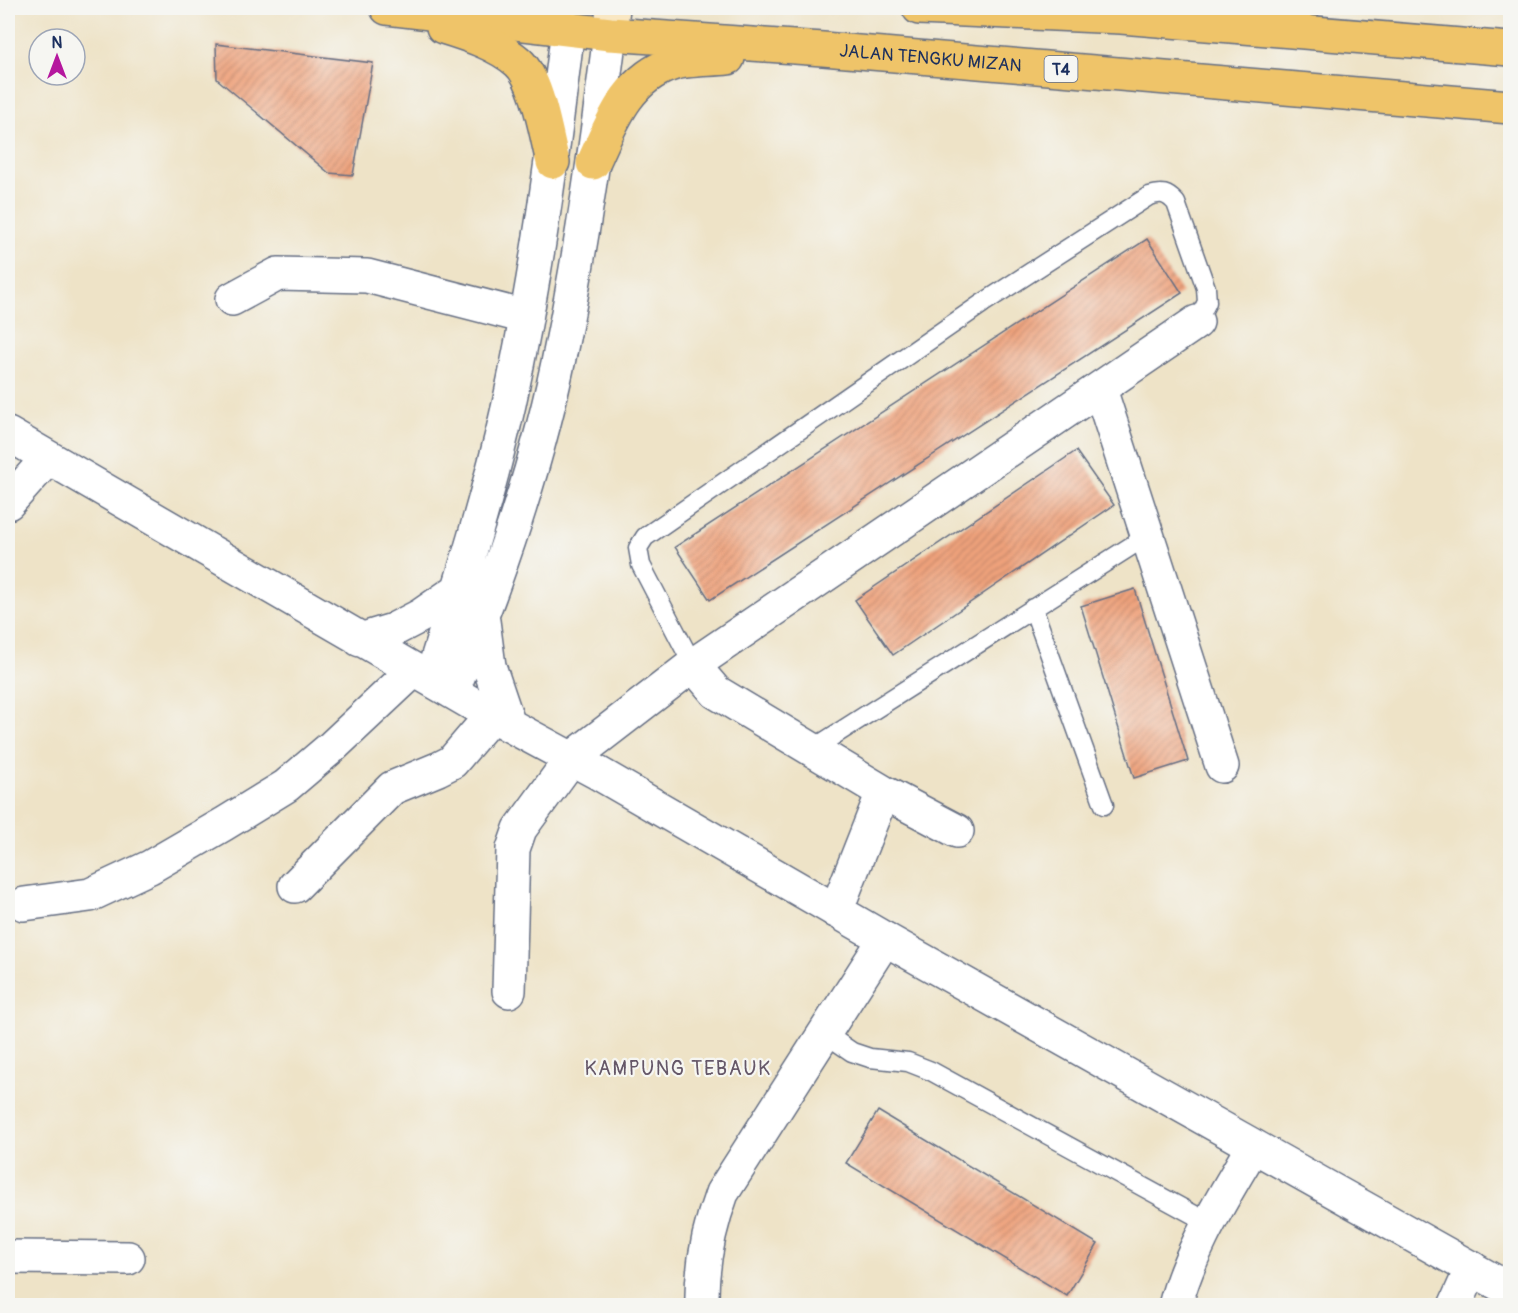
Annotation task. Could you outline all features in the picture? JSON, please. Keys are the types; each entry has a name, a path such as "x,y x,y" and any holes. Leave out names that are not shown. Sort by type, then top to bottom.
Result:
{"highway":[{"path":"382,8 477,38 519,63 534,87 553,162"},
{"name":"JALAN TENGKU MIZAN","path":"387,8 612,21 822,49 1510,107"},
{"path":"919,8 1121,12 1510,49"},
{"path":"593,163 616,111 632,91 648,76 673,63 822,49"}],"street":[{"path":"432,681 481,519 508,405 553,162 569,18"},
{"path":"24,904 90,895 150,867 286,786 333,746 432,681 483,616 520,508 562,344 593,163 612,21"},
{"path":"232,299 278,274 367,276 526,317"},
{"path":"510,991 513,849 520,829 571,759 693,665 1197,322"},
{"path":"1100,389 1222,766"},
{"path":"8,434 360,640 885,939 1510,1290"},
{"path":"8,503 48,458"},
{"path":"360,640 393,630 420,616 459,589"},
{"path":"483,616 489,666 501,720"},
{"path":"693,665 716,693 883,792 957,831"},
{"path":"295,886 392,788 452,762 501,720"},
{"path":"836,911 883,792"},
{"path":"702,1305 701,1290 712,1218 722,1193 885,939"},
{"path":"1175,1305 1182,1279 1209,1223 1253,1146"},
{"path":"8,1257 128,1258"},
{"path":"1455,1305 1472,1268"}],"lane":[{"path":"693,665 641,566 638,548 645,537 983,303 1149,196 1160,192 1169,195 1176,203 1206,288 1207,302 1197,322"},
{"path":"811,750 1147,536"},
{"path":"1033,608 1104,805"},
{"path":"824,1033 852,1052 870,1058 908,1062 931,1071 1209,1223"}],"building":[{"path":"216,44 373,63 353,175 329,173 217,79"},
{"path":"1147,239 1182,293 710,600 675,547"},
{"path":"1076,451 1114,505 893,655 855,600"},
{"path":"1135,589 1188,761 1134,778 1081,606"},
{"path":"878,1111 1098,1244 1067,1296 846,1163"}],"district":[{"name":"KAMPUNG TEBAUK","path":"678,1068"}]}
